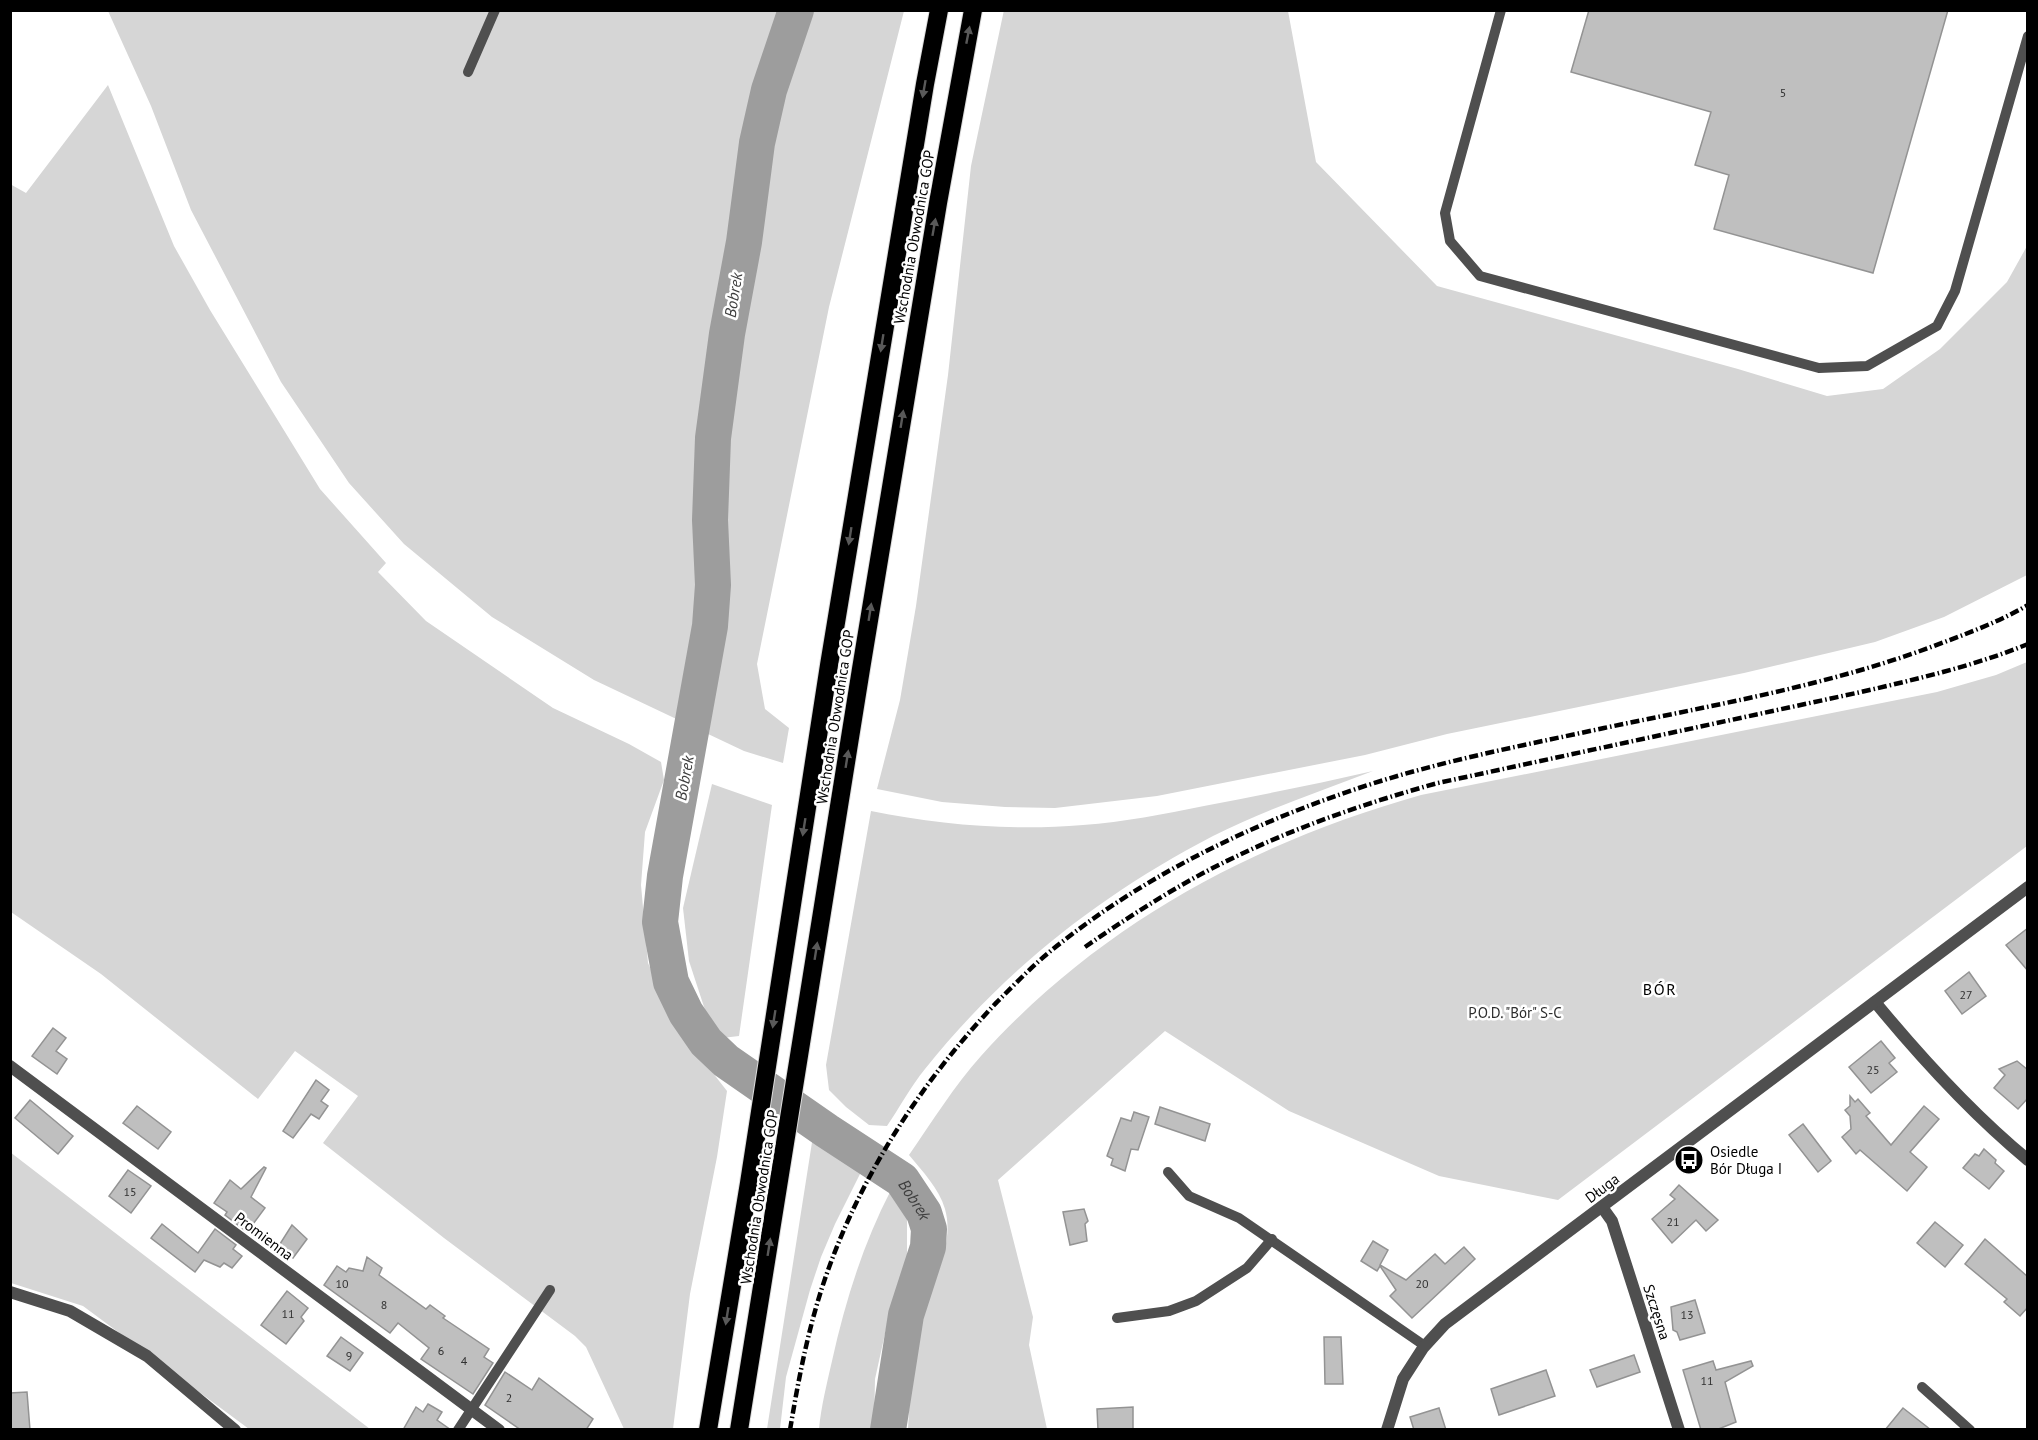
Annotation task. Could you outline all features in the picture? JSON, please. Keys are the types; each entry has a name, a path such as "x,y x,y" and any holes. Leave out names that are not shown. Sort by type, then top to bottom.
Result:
{"highway":[{"name":"Wschodnia Obwodnica GOP","path":"708,1430 749,1183 829,665 939,10"},
{"name":"Wschodnia Obwodnica GOP","path":"739,1430 861,669 938,203 973,10"}],"street":[{"name":"Długa","path":"1386,1430 1403,1378 1425,1346 1445,1324 2028,887"},
{"path":"1875,1002 1957,1095 1993,1131 2028,1160"},
{"name":"Promienna","path":"10,1066 499,1430"},
{"name":"Szczęsna","path":"1602,1207 1612,1221 1679,1430"},
{"path":"10,1292 70,1311 147,1356 235,1430"}],"lane":[{"path":"468,72 495,10"},
{"path":"1501,10 1445,213 1450,241 1480,276 1819,368 1867,366 1937,326 1955,291 2028,36"},
{"path":"1168,1172 1189,1196 1239,1218 1425,1346"},
{"path":"1117,1318 1169,1311 1196,1301 1247,1268 1272,1239"},
{"path":"458,1430 550,1290"},
{"path":"1922,1387 1970,1430"}],"green space":[{"path":"1004,10 1288,11 1316,162 1437,286 1738,369 1827,396 1883,389 1940,349 2007,282 2027,246 2027,575 1944,617 1875,642 1744,673 1447,734 1365,755 1157,796 1055,808 1005,807 942,802 877,789 900,700 916,606 948,375 971,166"},
{"path":"108,11 904,11 829,307 757,664 765,709 789,728 783,763 744,751 594,680 492,617 404,544 349,483 281,382 191,210 151,106"},
{"path":"108,85 174,246 210,310 320,489 386,563 378,572 426,621 553,708 661,762 664,780 645,832 641,885 648,963 677,1027 727,1091 717,1157 690,1294 673,1429 624,1429 586,1347 575,1336 444,1238 323,1143 358,1096 295,1051 258,1099 101,974 11,912 10,184 26,193"},
{"name":"P.O.D. \"Bór\" S-C","path":"2027,662 2027,846 1558,1200 1439,1176 1289,1111 1165,1031 998,1180 1033,1317 1029,1345 1047,1429 908,1429 916,1337 947,1238 945,1209 939,1194 909,1155 952,1092 981,1056 1027,1009 1076,966 1128,928 1182,894 1298,837 1421,795 1937,692 1996,675"},
{"path":"1373,771 1272,810 1213,836 1171,859 1093,909 1021,967 988,999 925,1069 887,1126 869,1125 829,1090 826,1065 871,811 923,820 1003,827 1083,825 1159,815"},
{"path":"712,784 772,805 739,1036 722,1038 707,1016 689,961 683,908"},
{"path":"813,1136 863,1168 835,1224 810,1290 786,1377 780,1429 767,1429"},
{"path":"10,1152 370,1429 249,1429 83,1306 11,1283"},
{"path":"891,1190 907,1209 907,1257 890,1311 875,1379 874,1429 819,1429 826,1386 849,1295 863,1252"}],"building":[{"path":"1589,10 1948,10 1873,273 1714,229 1729,175 1695,165 1711,112 1571,72"},
{"path":"2028,928 2028,971 2006,945"},
{"path":"1969,972 1986,996 1962,1014 1945,991"},
{"path":"53,1028 66,1038 56,1051 67,1059 57,1074 32,1056"},
{"path":"1881,1041 1895,1058 1889,1063 1897,1072 1871,1093 1849,1067"},
{"path":"2017,1061 2028,1070 2028,1098 2018,1109 1994,1088 2005,1075 1999,1069"},
{"path":"316,1080 329,1090 321,1101 328,1106 319,1119 311,1114 293,1138 283,1131"},
{"path":"1850,1096 1855,1102 1858,1099 1870,1113 1866,1116 1891,1145 1924,1106 1939,1119 1910,1152 1927,1167 1907,1191 1860,1150 1856,1154 1842,1137 1851,1129 1850,1116 1845,1110 1850,1106"},
{"path":"30,1100 73,1136 58,1154 15,1118"},
{"path":"137,1106 171,1132 158,1149 123,1123"},
{"path":"1160,1107 1210,1124 1205,1141 1155,1124"},
{"path":"1134,1112 1149,1117 1138,1150 1131,1149 1125,1171 1111,1165 1113,1159 1107,1156 1121,1118 1131,1121"},
{"path":"1803,1124 1831,1161 1818,1172 1789,1135"},
{"path":"1984,1149 2004,1171 1989,1189 1963,1168 1975,1154 1979,1156"},
{"path":"264,1167 266,1168 251,1197 265,1208 247,1232 225,1215 227,1212 214,1203 230,1180 241,1189"},
{"path":"128,1170 151,1186 131,1213 109,1196"},
{"path":"1679,1185 1718,1220 1706,1231 1696,1220 1672,1243 1652,1219 1675,1199 1670,1195"},
{"path":"1084,1209 1088,1221 1085,1224 1087,1241 1070,1245 1063,1212"},
{"path":"1935,1222 1963,1245 1945,1267 1917,1243"},
{"path":"162,1224 198,1253 215,1229 236,1245 233,1249 242,1256 232,1268 224,1263 220,1267 204,1260 195,1272 151,1238"},
{"path":"292,1225 307,1239 293,1258 278,1247"},
{"path":"1985,1239 2028,1277 2028,1307 2020,1316 2004,1302 2007,1299 1965,1264"},
{"path":"1373,1241 1388,1250 1380,1265 1406,1280 1435,1254 1445,1264 1464,1247 1475,1259 1412,1318 1390,1296 1396,1290 1380,1266 1377,1271 1361,1261"},
{"path":"367,1257 382,1268 379,1275 426,1309 430,1305 445,1316 443,1318 489,1349 484,1357 493,1363 473,1394 421,1359 429,1348 398,1323 390,1333 324,1285 337,1266 346,1272 349,1268 363,1271"},
{"path":"287,1291 308,1308 301,1317 304,1321 286,1344 261,1325"},
{"path":"1695,1300 1705,1333 1680,1340 1677,1332 1673,1330 1671,1307"},
{"path":"341,1337 363,1353 350,1371 327,1356"},
{"path":"1324,1337 1341,1337 1343,1384 1325,1384"},
{"path":"1634,1355 1640,1372 1597,1387 1590,1370"},
{"path":"1713,1361 1716,1370 1751,1361 1753,1366 1725,1382 1736,1422 1716,1430 1701,1430 1683,1370"},
{"path":"1546,1370 1555,1396 1499,1415 1491,1389"},
{"path":"505,1372 532,1390 539,1378 593,1419 586,1430 521,1430 485,1405"},
{"path":"27,1392 30,1430 10,1430 10,1393"},
{"path":"428,1404 442,1412 437,1420 451,1430 403,1430 416,1407 423,1412"},
{"path":"1133,1407 1133,1430 1098,1430 1097,1409"},
{"path":"1439,1408 1446,1430 1414,1430 1410,1417"},
{"path":"1903,1408 1931,1430 1885,1430"}],"waterway":[{"name":"Bobrek","path":"796,10 769,90 757,143 744,242 727,334 713,438 710,520 713,585 710,626 665,876 660,922 671,982 686,1013 706,1042 726,1061 902,1180 924,1213 929,1229 928,1247 906,1315 888,1430"}],"railway":[{"path":"790,1430 805,1350 827,1273 858,1199 877,1163 920,1095 970,1032 1036,963 1098,915 1175,867 1216,846 1341,794 1466,758 1820,681 1905,656 1967,633 2028,605"},
{"path":"1085,947 1158,899 1215,867 1284,835 1386,798 1438,783 1903,682 1966,665 2028,644"}],"place":[{"name":"Osiedle Bór Długa I","path":"1689,1160"}],"district":[{"name":"BÓR","path":"1660,989"}]}
